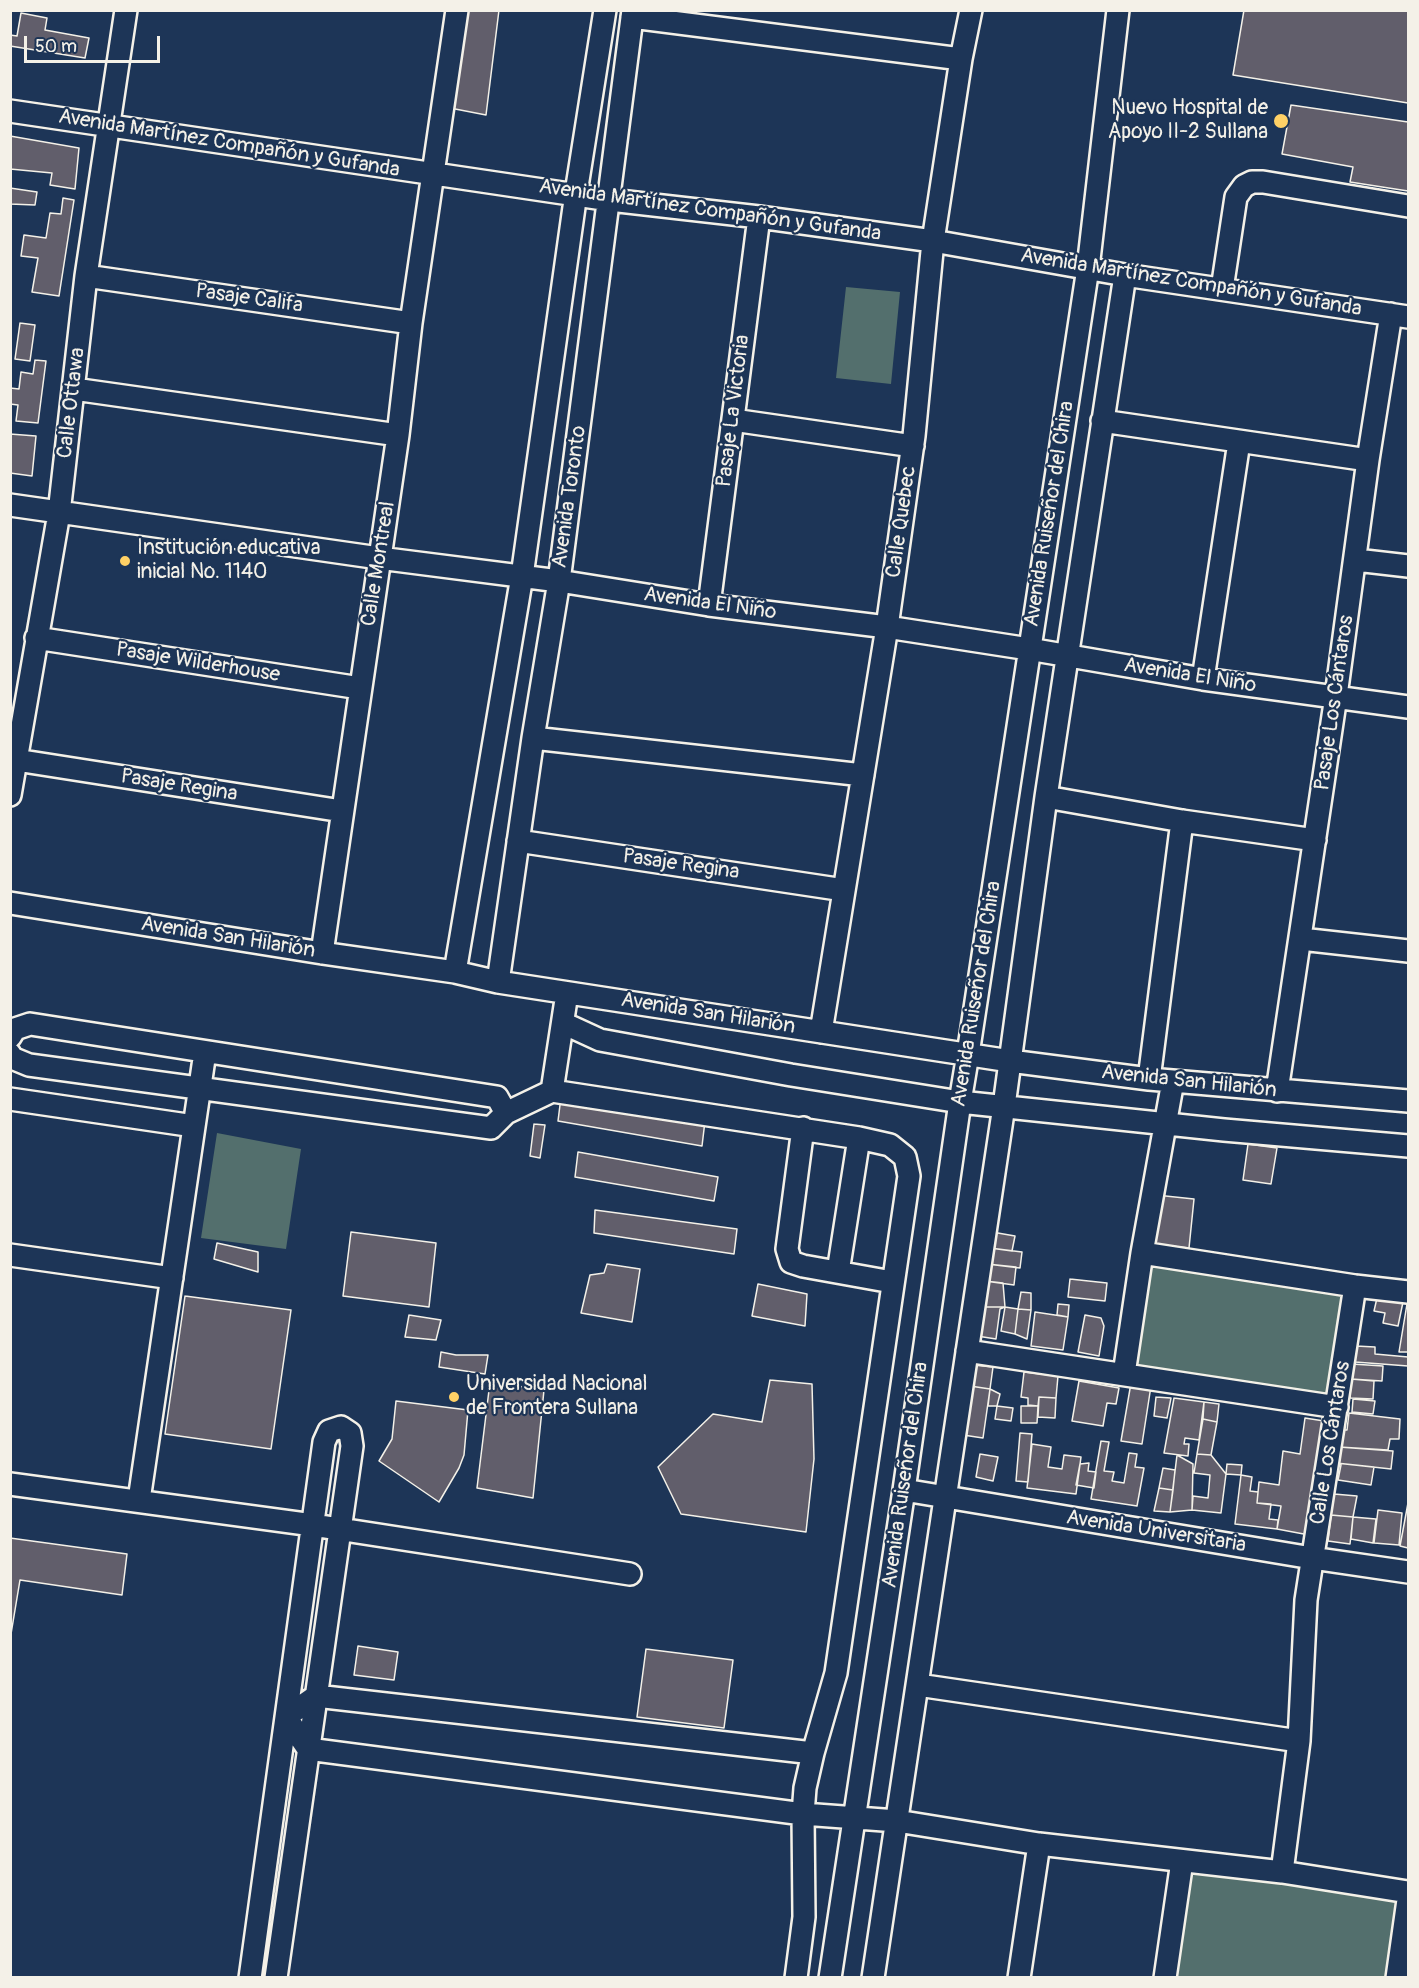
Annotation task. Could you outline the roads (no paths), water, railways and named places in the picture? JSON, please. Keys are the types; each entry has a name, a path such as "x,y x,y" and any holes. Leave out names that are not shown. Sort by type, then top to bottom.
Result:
{"street":[{"name":"Calle Ottawa","path":"10,795 58,513 86,276 126,10"},
{"name":"Calle Montreal","path":"322,953 398,435 411,323 457,10"},
{"name":"Avenida Toronto","path":"455,972 522,576 576,193 605,10"},
{"name":"Calle Quebec","path":"821,1032 887,627 913,446 933,241 961,59 971,10"},
{"name":"Avenida Ruiseñor del Chira","path":"830,1977 960,1102 1088,268 1118,10"},
{"name":"Avenida Toronto","path":"498,982 533,738 559,581 633,14"},
{"path":"633,14 961,59"},
{"name":"Avenida Martínez Compañón y Gufanda","path":"10,111 432,174 576,193 610,200 759,217 933,241 1125,275 1400,316"},
{"path":"1222,289 1236,197 1244,186 1252,182 1408,206"},
{"name":"Pasaje La Victoria","path":"709,605 759,217"},
{"path":"873,1977 1004,1106 1046,797 1125,275"},
{"name":"Pasaje Califa","path":"86,276 411,323"},
{"name":"Pasaje Los Cántaros","path":"1277,1091 1356,560 1368,460 1400,316"},
{"path":"74,389 398,435"},
{"path":"733,420 913,446"},
{"path":"1102,421 1368,460"},
{"path":"1203,679 1239,442"},
{"name":"Avenida El Niño","path":"10,506 559,581 709,605 887,627 1203,679 1408,707"},
{"path":"1356,560 1408,566"},
{"name":"Pasaje Wilderhouse","path":"36,638 360,688"},
{"path":"533,738 863,776"},
{"name":"Pasaje Regina","path":"16,760 342,811"},
{"path":"1046,797 1182,821 1315,840"},
{"path":"1149,1079 1182,821"},
{"name":"Pasaje Regina","path":"518,841 844,890"},
{"name":"Avenida San Hilarión","path":"10,903 455,972 498,982 567,993 1010,1061 1149,1079 1408,1101"},
{"path":"1301,939 1408,951"},
{"path":"552,1091 567,993"},
{"name":"Avenida San Hilarión","path":"563,1023 600,1040 791,1075 960,1102 1165,1124 1408,1146"},
{"path":"10,1037 15,1029 30,1024 497,1097 506,1113"},
{"path":"139,1500 205,1052"},
{"path":"10,1054 12,1058 29,1065 491,1128 506,1113 552,1091 859,1138 890,1145 905,1157 909,1176 836,1673 805,1788 802,1814 804,1917 796,1977"},
{"path":"1124,1374 1142,1252 1173,1081"},
{"path":"10,1099 195,1126"},
{"path":"803,1128 787,1249 791,1262 892,1282"},
{"path":"838,1272 859,1138"},
{"path":"1142,1252 1355,1286 1408,1292"},
{"path":"10,1256 172,1278"},
{"name":"Calle Los Cántaros","path":"1282,1872 1299,1741 1306,1600 1355,1286"},
{"path":"967,1351 1337,1407"},
{"path":"250,1977 324,1442 329,1431 341,1427 350,1433 352,1446 276,1977"},
{"path":"10,1484 313,1525 630,1574"},
{"name":"Avenida Universitaria","path":"904,1490 1408,1572"},
{"path":"918,1685 1299,1741"},
{"path":"286,1717 316,1696 813,1753"},
{"path":"286,1717 308,1749 802,1814 897,1821 1039,1844 1282,1872 1408,1892"},
{"path":"1019,1977 1039,1844"},
{"path":"1165,1977 1182,1861"},
{"path":"1396,1977 1408,1900"}],"place":[{"name":"Nuevo Hospital de Apoyo II-2 Sullana","path":"1281,121"},
{"name":"Institución educativa inicial No. 1140","path":"125,561"},
{"name":"Universidad Nacional de Frontera Sullana","path":"454,1397"}]}
